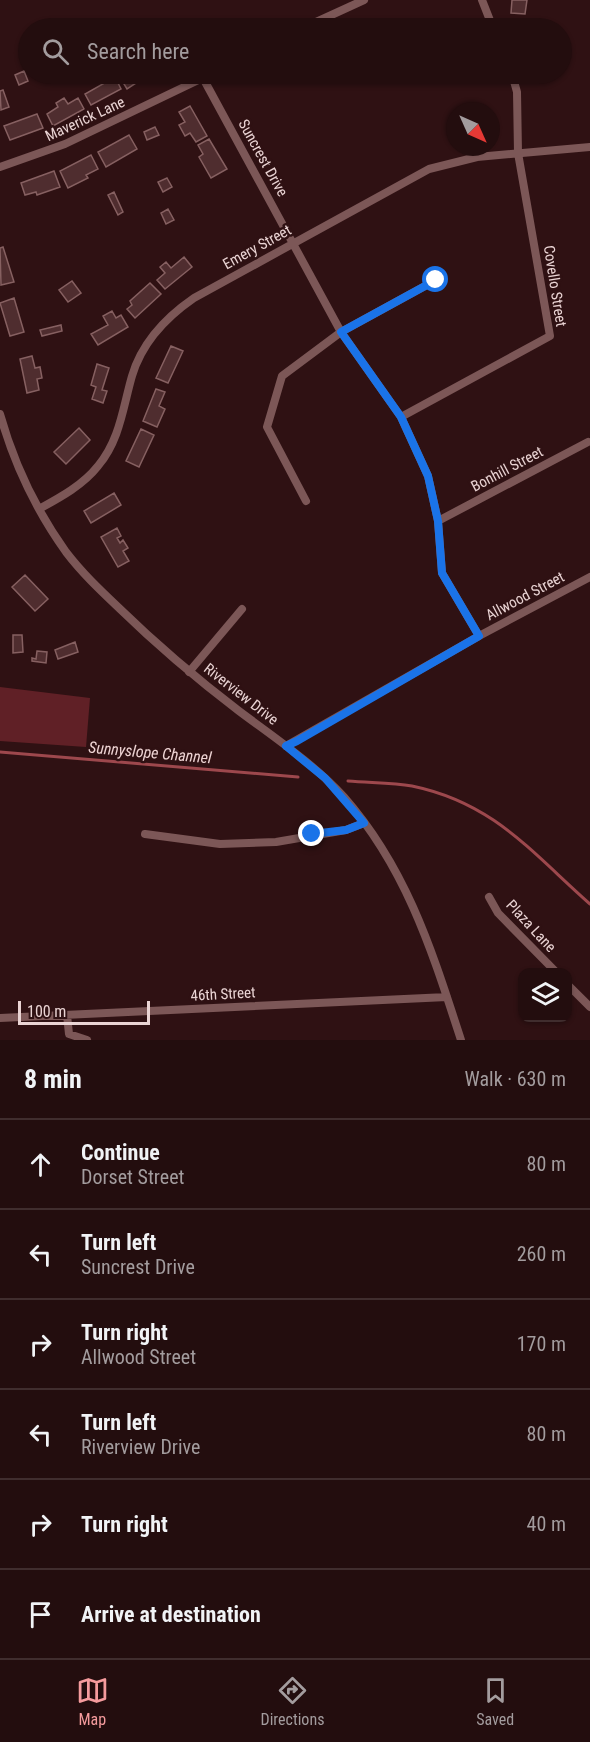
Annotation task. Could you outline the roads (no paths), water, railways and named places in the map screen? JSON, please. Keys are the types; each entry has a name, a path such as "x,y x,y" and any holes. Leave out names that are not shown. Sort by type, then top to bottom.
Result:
{"street":[{"path":"325,18 364,0"},
{"path":"482,0 490,18"},
{"name":"Maverick Lane","path":"0,167 65,144 190,84"},
{"name":"Suncrest Drive","path":"211,84 341,332 401,417 428,476 438,521 442,573 479,636"},
{"name":"Covello Street","path":"401,417 550,336 518,153 517,92 515,84"},
{"name":"Emery Street","path":"39,509 86,479 108,453 121,422 140,356 164,321 194,298 429,169 477,157 590,147"},
{"path":"306,501 267,427 282,376 341,332 436,280"},
{"name":"Riverview Drive","path":"0,414 18,468 39,509 84,574 151,639 189,672 325,778 364,823 408,894 447,997 460,1040"},
{"name":"Bonhill Street","path":"438,521 588,441"},
{"name":"Allwood Street","path":"286,746 479,636 590,577"},
{"path":"189,672 242,609"},
{"path":"145,834 220,844 276,842 312,834 346,830 364,823"},
{"name":"Plaza Lane","path":"489,897 498,913 551,968"},
{"path":"572,990 590,1007"},
{"name":"46th Street","path":"0,1018 447,997"},
{"path":"67,1016 69,1034 87,1040"}],"waterway":[{"name":"Sunnyslope Channel","path":"0,752 298,777"},
{"name":"Sunnyslope Channel","path":"348,781 412,786 466,804 510,832 590,904"}]}
